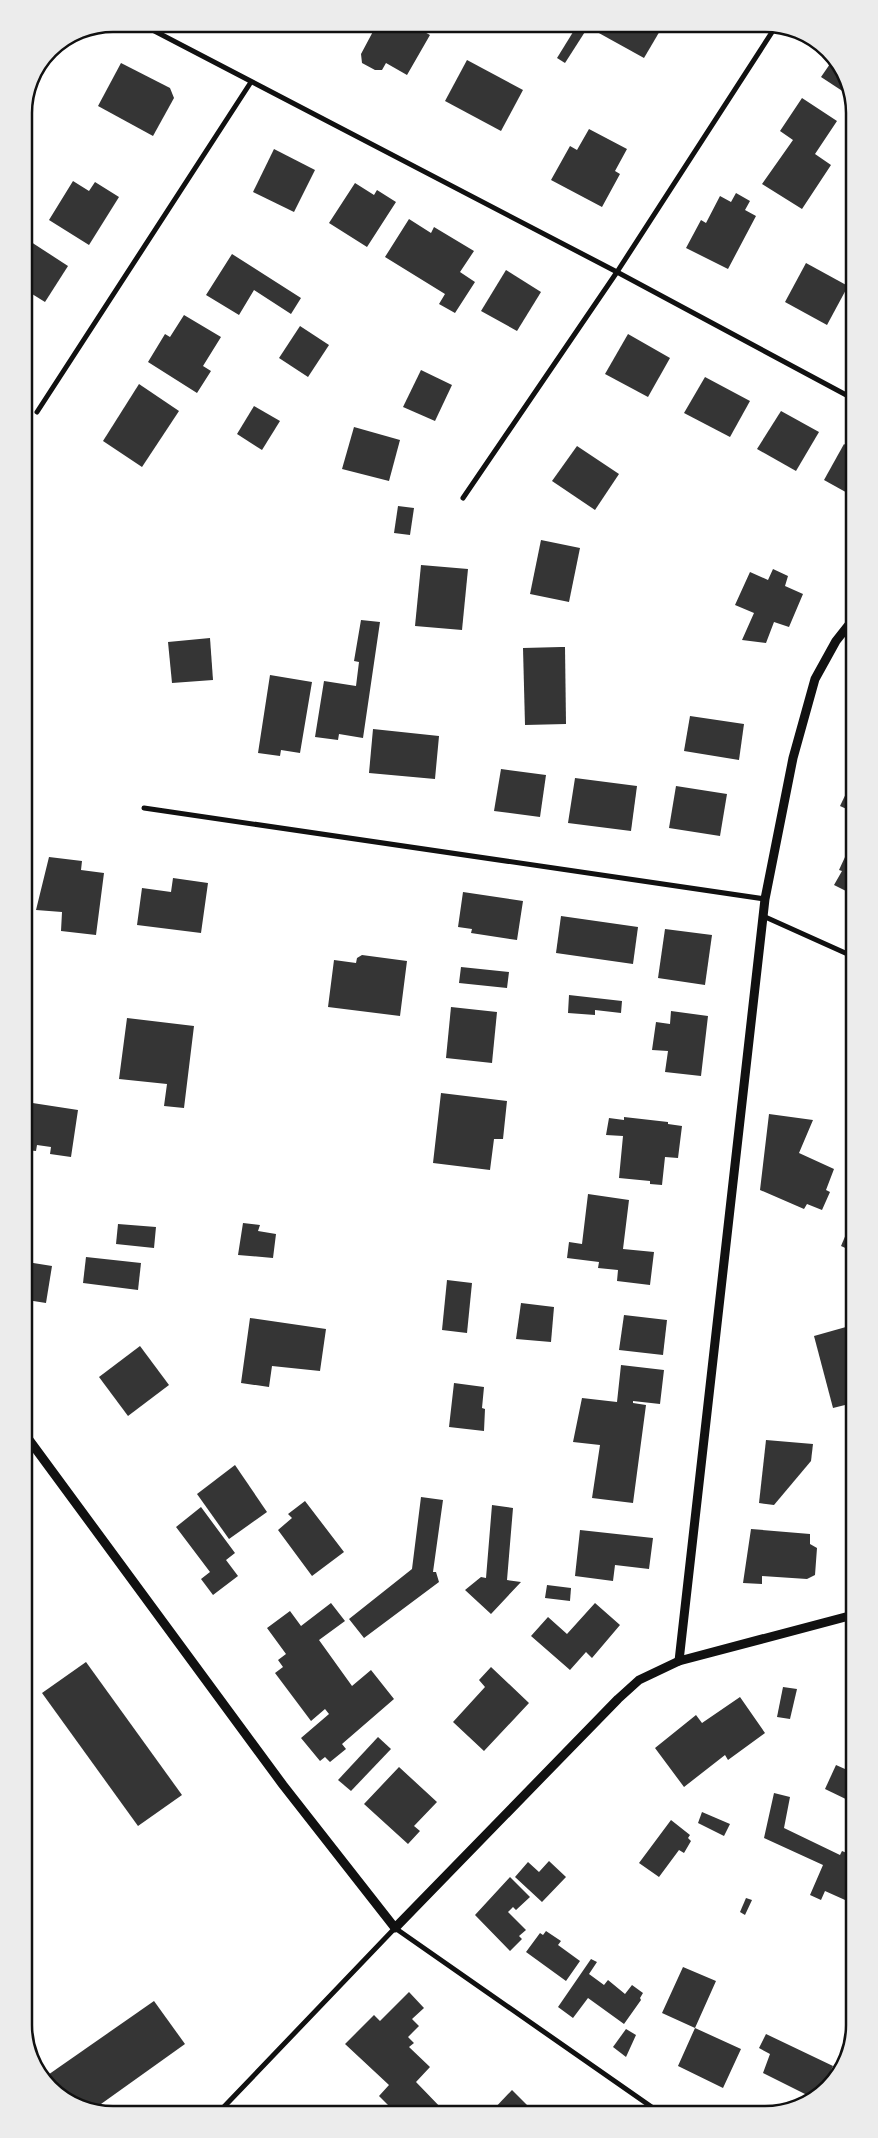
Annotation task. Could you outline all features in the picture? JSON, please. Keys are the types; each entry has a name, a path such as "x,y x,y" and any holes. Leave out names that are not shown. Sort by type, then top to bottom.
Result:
{"street":[{"path":"156,32 617,272 846,395"},
{"path":"463,498 617,272 771,33"},
{"path":"37,412 251,82"},
{"path":"679,1661 765,900 793,758 815,678 836,641 846,628"},
{"path":"144,808 765,900"},
{"path":"763,916 846,953"},
{"path":"32,1444 289,1792 395,1928 650,2106"},
{"path":"225,2105 395,1928 618,1699 639,1680 679,1661 846,1617"}],"building":[{"path":"373,32 425,32 430,35 407,75 386,63 382,70 375,70 362,63 361,54"},
{"path":"573,33 584,33 565,63 557,58"},
{"path":"598,33 659,33 644,58"},
{"path":"467,60 523,90 501,131 445,101"},
{"path":"121,63 170,88 174,98 153,136 98,106"},
{"path":"829,65 842,91 821,77"},
{"path":"802,98 837,121 815,154 831,165 802,209 762,184 793,140 780,131"},
{"path":"589,129 627,149 615,171 620,174 602,207 551,180 570,146 577,150"},
{"path":"274,149 315,170 294,212 253,192"},
{"path":"73,181 89,191 95,182 119,197 89,245 49,220"},
{"path":"355,183 374,195 377,190 396,202 367,247 329,223"},
{"path":"736,193 750,201 745,210 756,216 728,269 686,248 701,220 706,223 720,196 731,202"},
{"path":"409,219 431,233 434,227 474,251 460,272 475,282 455,313 439,304 445,294 385,257"},
{"path":"33,243 68,266 45,302 33,295"},
{"path":"232,254 301,298 291,314 254,290 239,315 206,295"},
{"path":"806,263 846,285 846,290 827,325 785,302"},
{"path":"506,270 541,292 517,331 481,311"},
{"path":"184,315 221,337 203,366 211,371 197,393 148,362 165,334 170,337"},
{"path":"300,326 329,345 308,377 279,358"},
{"path":"628,334 670,358 648,397 605,374"},
{"path":"421,370 452,385 435,421 403,407"},
{"path":"705,377 750,401 730,437 684,413"},
{"path":"139,384 179,411 142,467 103,441"},
{"path":"254,406 280,421 262,450 237,434"},
{"path":"781,411 819,432 796,471 757,449"},
{"path":"354,427 400,440 389,481 342,469"},
{"path":"844,444 846,445 846,492 824,480"},
{"path":"577,446 619,474 595,510 552,481"},
{"path":"398,506 414,508 410,535 394,533"},
{"path":"541,540 580,548 569,602 530,594"},
{"path":"421,565 468,569 462,630 415,626"},
{"path":"773,569 788,576 785,586 803,594 789,627 774,622 766,643 742,640 754,613 735,605 750,572 768,580"},
{"path":"361,620 380,622 363,738 339,734 338,740 315,737 324,681 356,686 359,662 354,661"},
{"path":"210,638 213,680 172,683 168,642"},
{"path":"565,647 566,724 525,725 523,648"},
{"path":"270,675 312,682 300,753 281,750 280,756 258,753"},
{"path":"690,716 744,724 739,760 684,751"},
{"path":"373,729 439,736 435,779 369,773"},
{"path":"501,769 546,775 540,817 494,811"},
{"path":"575,778 637,786 631,831 568,823"},
{"path":"676,786 727,794 720,836 669,828"},
{"path":"846,793 846,809 840,806"},
{"path":"846,855 846,891 834,885 842,871 839,870"},
{"path":"49,857 82,861 81,870 104,873 96,935 61,931 62,912 36,910"},
{"path":"173,878 208,883 201,933 137,925 142,888 171,892"},
{"path":"463,892 523,901 517,940 471,933 472,929 458,927"},
{"path":"561,916 638,927 633,964 556,953"},
{"path":"665,929 712,935 705,985 658,978"},
{"path":"362,955 407,961 400,1016 328,1007 334,960 356,963 357,958"},
{"path":"461,967 509,972 507,988 459,983"},
{"path":"569,995 622,1001 621,1013 595,1010 595,1015 568,1013"},
{"path":"451,1007 497,1012 492,1063 446,1058"},
{"path":"671,1011 708,1016 701,1076 665,1072 668,1051 652,1050 656,1022 670,1024"},
{"path":"127,1018 194,1026 184,1108 164,1106 167,1084 119,1079"},
{"path":"441,1093 507,1101 503,1139 494,1139 490,1170 433,1163"},
{"path":"32,1103 78,1110 71,1157 50,1154 51,1147 37,1145 36,1151 32,1151"},
{"path":"769,1114 813,1120 799,1153 834,1169 826,1190 830,1192 822,1210 807,1204 804,1209 760,1190"},
{"path":"624,1117 668,1122 668,1124 682,1126 678,1158 665,1157 662,1185 650,1184 650,1181 619,1178 623,1136 606,1135 609,1118 624,1120"},
{"path":"588,1194 629,1200 623,1249 654,1252 650,1285 617,1281 618,1270 598,1268 599,1262 567,1258 569,1242 582,1244"},
{"path":"243,1223 260,1225 258,1231 276,1234 273,1258 238,1255"},
{"path":"118,1224 156,1227 154,1248 116,1244"},
{"path":"846,1234 846,1248 841,1246"},
{"path":"86,1257 141,1263 138,1290 83,1283"},
{"path":"32,1263 52,1266 46,1303 32,1301"},
{"path":"447,1280 472,1283 467,1333 442,1330"},
{"path":"521,1303 554,1307 551,1342 516,1339"},
{"path":"624,1315 667,1320 663,1355 619,1350"},
{"path":"250,1318 326,1329 320,1371 272,1366 269,1387 241,1383"},
{"path":"846,1327 846,1405 833,1408 814,1336"},
{"path":"140,1346 169,1385 128,1416 99,1377"},
{"path":"621,1365 664,1370 660,1404 633,1401 633,1403 646,1405 633,1503 592,1498 600,1445 573,1442 582,1398 617,1402"},
{"path":"454,1383 484,1387 482,1408 485,1409 484,1431 449,1427"},
{"path":"766,1440 813,1444 811,1461 774,1505 759,1503"},
{"path":"235,1465 267,1512 229,1539 197,1494"},
{"path":"421,1497 443,1500 433,1572 436,1572 439,1582 364,1638 349,1619 412,1569"},
{"path":"305,1501 344,1552 312,1576 278,1530 292,1518 288,1514"},
{"path":"492,1505 513,1508 507,1580 521,1582 491,1614 465,1590 481,1577 486,1578"},
{"path":"201,1507 235,1553 226,1560 238,1576 213,1595 201,1579 210,1572 176,1527"},
{"path":"751,1529 810,1534 810,1544 817,1548 815,1575 807,1579 762,1576 762,1584 743,1583"},
{"path":"580,1530 653,1538 649,1569 615,1565 613,1581 575,1576"},
{"path":"547,1585 571,1588 570,1601 545,1598"},
{"path":"331,1603 345,1621 319,1640 352,1686 371,1670 394,1699 342,1744 346,1749 330,1762 325,1757 320,1761 301,1738 329,1714 325,1709 311,1721 275,1673 283,1667 278,1660 286,1654 267,1628 290,1611 301,1626"},
{"path":"595,1603 620,1625 592,1658 586,1652 570,1670 531,1636 548,1617 567,1634"},
{"path":"86,1662 182,1795 138,1826 42,1693"},
{"path":"491,1667 529,1703 484,1751 453,1722 485,1687 479,1680"},
{"path":"783,1687 797,1689 790,1719 777,1717"},
{"path":"740,1697 765,1733 728,1760 725,1755 684,1787 655,1748 696,1715 702,1723"},
{"path":"378,1737 391,1749 351,1791 338,1780"},
{"path":"836,1765 846,1769 846,1799 825,1789"},
{"path":"399,1767 437,1802 414,1826 420,1831 408,1844 364,1804"},
{"path":"774,1793 790,1797 784,1828 840,1855 842,1851 846,1853 846,1900 825,1891 821,1900 810,1895 823,1865 764,1838"},
{"path":"702,1812 730,1824 724,1836 698,1823"},
{"path":"671,1820 690,1835 688,1838 691,1841 684,1853 679,1850 659,1877 639,1863"},
{"path":"549,1861 566,1877 542,1902 515,1877 528,1862 539,1872"},
{"path":"510,1877 530,1897 516,1910 513,1907 508,1912 526,1930 519,1936 522,1939 510,1951 475,1915"},
{"path":"746,1898 752,1900 745,1915 740,1912"},
{"path":"546,1931 561,1941 558,1945 580,1961 566,1981 526,1952 540,1933 543,1935"},
{"path":"591,1959 597,1962 589,1974 604,1985 608,1980 625,1994 632,1985 643,1993 640,1998 641,2000 624,2024 588,1998 573,2018 558,2007"},
{"path":"683,1967 716,1981 695,2028 662,2013"},
{"path":"409,1992 424,2008 412,2019 419,2026 408,2037 414,2043 409,2047 430,2067 416,2082 439,2106 388,2105 379,2096 389,2085 345,2044 374,2015 380,2021"},
{"path":"154,2001 185,2044 101,2104 73,2095 64,2089 50,2074"},
{"path":"695,2028 741,2049 723,2088 678,2066"},
{"path":"626,2029 636,2035 626,2057 613,2047"},
{"path":"766,2034 833,2066 822,2082 806,2094 763,2073 770,2054 759,2048"},
{"path":"512,2090 528,2106 497,2106"}]}
